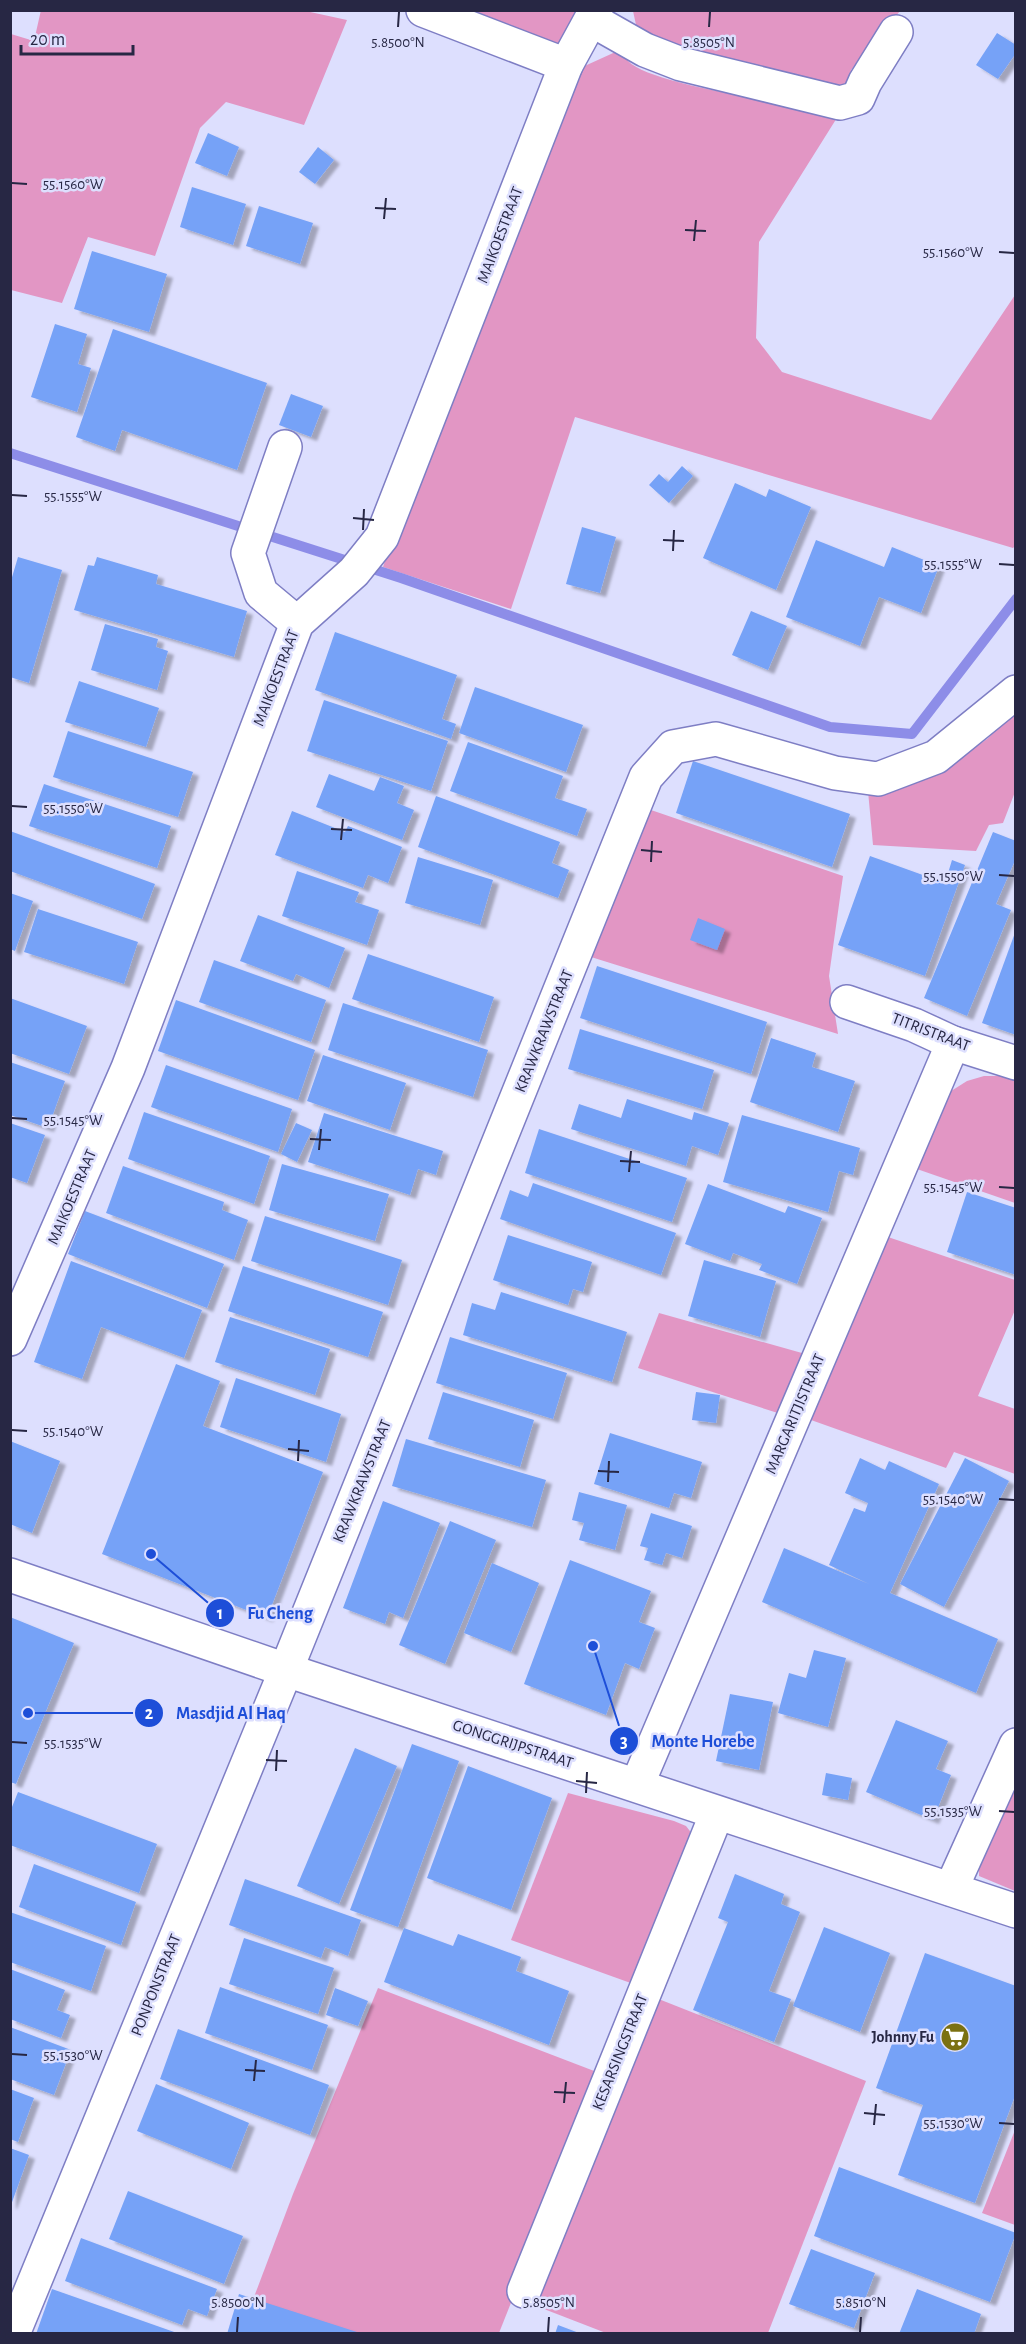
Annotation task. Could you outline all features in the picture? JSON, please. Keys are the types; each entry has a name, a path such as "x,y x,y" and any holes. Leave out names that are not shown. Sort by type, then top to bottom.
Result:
{"street":[{"path":"423,10 566,65"},
{"path":"594,15 645,50 681,64 840,103 858,98 865,82 896,32"},
{"name":"MAIKOESTRAAT","path":"10,1339 128,1068 297,623 361,562 382,537 566,65 594,15"},
{"path":"285,447 248,553 261,593 297,623"},
{"name":"KRAWKRAWSTRAAT","path":"285,1670 646,777 673,747 716,739 835,774 878,779 936,757 1016,692"},
{"name":"TITRISTRAAT","path":"847,1002 914,1025 953,1043 1016,1063"},
{"name":"MARGARITJISTRAAT","path":"637,1785 953,1043"},
{"name":"GONGGRIJPSTRAAT","path":"10,1575 285,1670 1016,1911"},
{"name":"PONPONSTRAAT","path":"13,2334 285,1670"},
{"path":"951,1889 1016,1745"},
{"name":"KESARSINGSTRAAT","path":"524,2291 717,1813"}],"shaded area":[{"path":"41,10 301,10 347,20 304,125 226,102 200,128 155,256 88,237 62,303 11,290 11,34 34,41"},
{"path":"412,11 614,11 615,36 570,57"},
{"path":"633,11 900,11 851,70 847,95 690,66 638,34"},
{"path":"622,49 628,61 642,70 666,79 728,93 840,113 759,242 756,338 782,372 931,420 1015,295 1016,545 1013,548 575,417 511,609 383,567 446,378 578,69"},
{"path":"1015,712 1015,792 1003,823 989,825 976,851 873,845 868,791 949,766 987,739"},
{"path":"651,810 843,876 829,976 838,1034 591,957"},
{"path":"984,1076 1007,1076 1015,1079 1015,1203 914,1168 948,1093 967,1081"},
{"path":"888,1237 1015,1280 1015,1310 978,1396 1015,1409 1015,1474 954,1452 946,1468 811,1420"},
{"path":"659,1313 809,1355 784,1415 638,1368"},
{"path":"1015,1782 1015,1891 979,1876 979,1859"},
{"path":"568,1793 674,1821 686,1826 693,1835 639,1986 511,1940"},
{"path":"378,1988 602,2074 499,2333 240,2334 293,2194"},
{"path":"651,1996 866,2081 768,2333 606,2333 531,2304"},
{"path":"1015,2130 1015,2225 982,2213"}],"building":[{"path":"997,33 1016,45 1016,53 998,79 976,65"},
{"path":"208,133 239,147 227,176 195,163"},
{"path":"318,147 334,160 315,184 299,172"},
{"path":"192,187 246,204 233,245 180,227"},
{"path":"259,206 313,223 300,264 246,246"},
{"path":"92,251 167,274 149,332 74,309"},
{"path":"55,324 87,334 78,364 91,368 77,412 31,397"},
{"path":"113,329 267,383 237,470 122,430 115,451 76,437"},
{"path":"291,394 323,406 311,437 279,425"},
{"path":"682,466 693,476 669,503 649,485 659,474 668,482"},
{"path":"735,483 766,497 769,489 811,507 776,590 703,558"},
{"path":"582,527 616,537 600,593 566,584"},
{"path":"816,540 884,567 892,547 939,566 921,613 879,597 860,646 786,617"},
{"path":"18,557 62,570 29,683 10,677 10,584"},
{"path":"97,557 158,575 156,584 247,611 234,657 74,610 88,565 94,566"},
{"path":"751,611 787,626 768,670 732,655"},
{"path":"105,624 158,639 156,647 168,651 157,690 91,670"},
{"path":"335,632 457,675 442,719 456,724 451,739 315,690"},
{"path":"79,681 159,708 146,747 65,722"},
{"path":"475,687 583,725 566,772 459,733"},
{"path":"324,700 448,741 431,791 307,751"},
{"path":"68,731 193,772 178,817 53,777"},
{"path":"468,742 563,776 555,798 587,809 577,836 450,791"},
{"path":"693,761 850,814 832,867 676,813"},
{"path":"329,774 374,791 380,777 404,786 397,803 414,810 402,840 316,807"},
{"path":"44,784 171,826 157,868 29,826"},
{"path":"436,796 560,842 552,863 569,870 558,898 418,847"},
{"path":"292,811 345,832 348,826 402,847 388,883 368,875 363,888 275,855"},
{"path":"10,831 155,884 142,919 10,871"},
{"path":"993,832 1016,841 1016,858 996,904 1011,910 967,1016 924,998"},
{"path":"870,856 945,883 952,860 965,865 925,976 838,945"},
{"path":"418,857 493,880 480,925 405,903"},
{"path":"297,871 359,892 355,902 379,910 367,945 282,916"},
{"path":"10,893 33,901 15,951 10,949"},
{"path":"38,909 138,942 124,984 24,952"},
{"path":"258,915 345,948 329,988 296,974 293,981 240,961"},
{"path":"698,918 725,929 717,950 690,940"},
{"path":"1016,930 1016,1035 982,1023"},
{"path":"368,954 494,997 479,1042 352,999"},
{"path":"214,960 326,1000 311,1042 199,1002"},
{"path":"597,966 767,1022 751,1074 580,1018"},
{"path":"10,998 87,1026 69,1074 10,1053"},
{"path":"176,1000 315,1050 298,1100 158,1051"},
{"path":"343,1003 488,1050 473,1097 328,1050"},
{"path":"580,1029 714,1070 702,1109 568,1069"},
{"path":"771,1038 816,1053 812,1067 855,1081 838,1132 750,1102"},
{"path":"323,1055 406,1083 390,1130 307,1101"},
{"path":"10,1062 65,1081 48,1128 10,1115"},
{"path":"166,1065 292,1109 278,1152 151,1107"},
{"path":"627,1099 692,1120 694,1112 729,1123 718,1155 692,1146 686,1166 571,1129 579,1104 621,1118"},
{"path":"144,1112 270,1156 254,1204 128,1159"},
{"path":"324,1113 443,1151 436,1175 418,1169 410,1195 308,1162"},
{"path":"742,1115 860,1148 853,1175 839,1171 828,1212 723,1182"},
{"path":"10,1123 45,1135 27,1183 10,1177"},
{"path":"296,1123 312,1130 297,1162 281,1154"},
{"path":"539,1129 687,1178 672,1222 525,1173"},
{"path":"282,1164 389,1194 375,1241 269,1210"},
{"path":"123,1166 224,1202 222,1210 248,1220 234,1260 106,1213"},
{"path":"533,1183 676,1233 661,1275 500,1219 510,1190 528,1197"},
{"path":"708,1184 785,1213 788,1206 822,1218 797,1284 759,1270 762,1264 733,1253 730,1261 685,1244"},
{"path":"967,1192 1016,1208 1016,1275 947,1252"},
{"path":"85,1211 224,1264 207,1308 68,1254"},
{"path":"265,1216 402,1260 388,1305 251,1261"},
{"path":"508,1235 592,1262 583,1292 573,1289 568,1305 493,1280"},
{"path":"704,1260 776,1281 760,1337 688,1316"},
{"path":"71,1261 202,1310 184,1358 101,1327 82,1379 34,1362"},
{"path":"243,1266 383,1312 368,1357 228,1311"},
{"path":"501,1292 627,1332 612,1382 463,1335 472,1303 495,1310"},
{"path":"230,1317 330,1349 315,1395 215,1362"},
{"path":"450,1337 567,1373 553,1419 436,1383"},
{"path":"176,1364 220,1381 203,1426 323,1472 267,1618 102,1554"},
{"path":"236,1378 341,1414 326,1462 220,1427"},
{"path":"443,1392 534,1420 520,1467 428,1439"},
{"path":"696,1392 720,1395 716,1423 692,1420"},
{"path":"610,1433 702,1462 691,1498 674,1493 669,1508 594,1484"},
{"path":"406,1439 546,1480 532,1527 392,1486"},
{"path":"10,1441 60,1461 32,1533 10,1524"},
{"path":"860,1458 885,1470 889,1461 939,1484 890,1593 998,1639 976,1693 762,1602 784,1548 869,1584 829,1565 854,1508 865,1512 868,1503 845,1493"},
{"path":"965,1458 1009,1481 944,1607 900,1584"},
{"path":"579,1492 627,1505 615,1550 579,1540 584,1523 572,1520"},
{"path":"383,1501 440,1523 403,1618 389,1612 385,1624 343,1608"},
{"path":"651,1513 692,1526 682,1558 666,1553 662,1565 644,1560 648,1548 640,1546"},
{"path":"450,1521 496,1540 445,1664 399,1645"},
{"path":"570,1560 651,1591 639,1622 655,1628 639,1669 625,1663 606,1715 524,1684"},
{"path":"492,1563 539,1583 511,1652 464,1633"},
{"path":"10,1617 74,1643 16,1784 10,1782"},
{"path":"814,1650 846,1658 828,1727 778,1713 789,1673 806,1678"},
{"path":"730,1694 773,1702 759,1770 716,1761"},
{"path":"896,1720 948,1741 936,1769 951,1775 933,1820 866,1792"},
{"path":"412,1744 459,1761 398,1927 350,1910"},
{"path":"355,1748 397,1766 339,1904 297,1886"},
{"path":"468,1766 552,1798 511,1910 427,1878"},
{"path":"826,1773 852,1778 848,1800 822,1795"},
{"path":"18,1792 157,1844 139,1893 10,1845 10,1812"},
{"path":"34,1864 136,1902 121,1945 19,1907"},
{"path":"735,1874 784,1894 781,1904 800,1912 769,1991 791,1999 774,2042 693,2010 728,1922 718,1918"},
{"path":"245,1879 361,1920 348,1956 325,1947 321,1958 229,1925"},
{"path":"10,1912 106,1946 91,1991 10,1962"},
{"path":"824,1927 890,1953 860,2032 793,2006"},
{"path":"404,1928 453,1946 458,1934 521,1957 516,1971 569,1991 549,2045 384,1982"},
{"path":"244,1938 334,1968 318,2014 229,1984"},
{"name":"Johnny Fu","path":"925,1953 1016,1986 1016,2093 975,2203 898,2175 923,2105 876,2088"},
{"path":"10,1969 65,1990 57,2010 70,2015 61,2038 10,2019"},
{"path":"220,1987 328,2025 312,2070 205,2033"},
{"path":"335,1988 368,2001 358,2026 326,2015"},
{"path":"10,2027 71,2050 54,2095 10,2079"},
{"path":"178,2029 329,2085 310,2135 160,2079"},
{"path":"156,2084 249,2123 231,2169 137,2131"},
{"path":"10,2089 34,2098 18,2142 10,2139"},
{"path":"10,2148 29,2155 11,2205 10,2205"},
{"path":"839,2167 1016,2233 990,2302 814,2236"},
{"path":"128,2191 243,2236 224,2284 109,2239"},
{"path":"81,2238 217,2289 207,2316 188,2309 182,2325 65,2281"},
{"path":"811,2249 875,2273 854,2328 789,2304"},
{"path":"52,2289 177,2333 177,2334 36,2334"},
{"path":"917,2289 981,2314 974,2334 899,2334"},
{"path":"239,2294 360,2333 360,2334 227,2334"},
{"path":"558,2325 579,2333 579,2334 555,2334"}],"waterway":[{"path":"10,453 401,578 830,727 912,734 1016,599"}],"place":[{"name":"Fu Cheng","path":"151,1554"},
{"name":"Monte Horebe","path":"593,1646"},
{"name":"Masdjid Al Haq","path":"28,1713"},
{"name":"Johnny Fu","path":"955,2037"}]}
